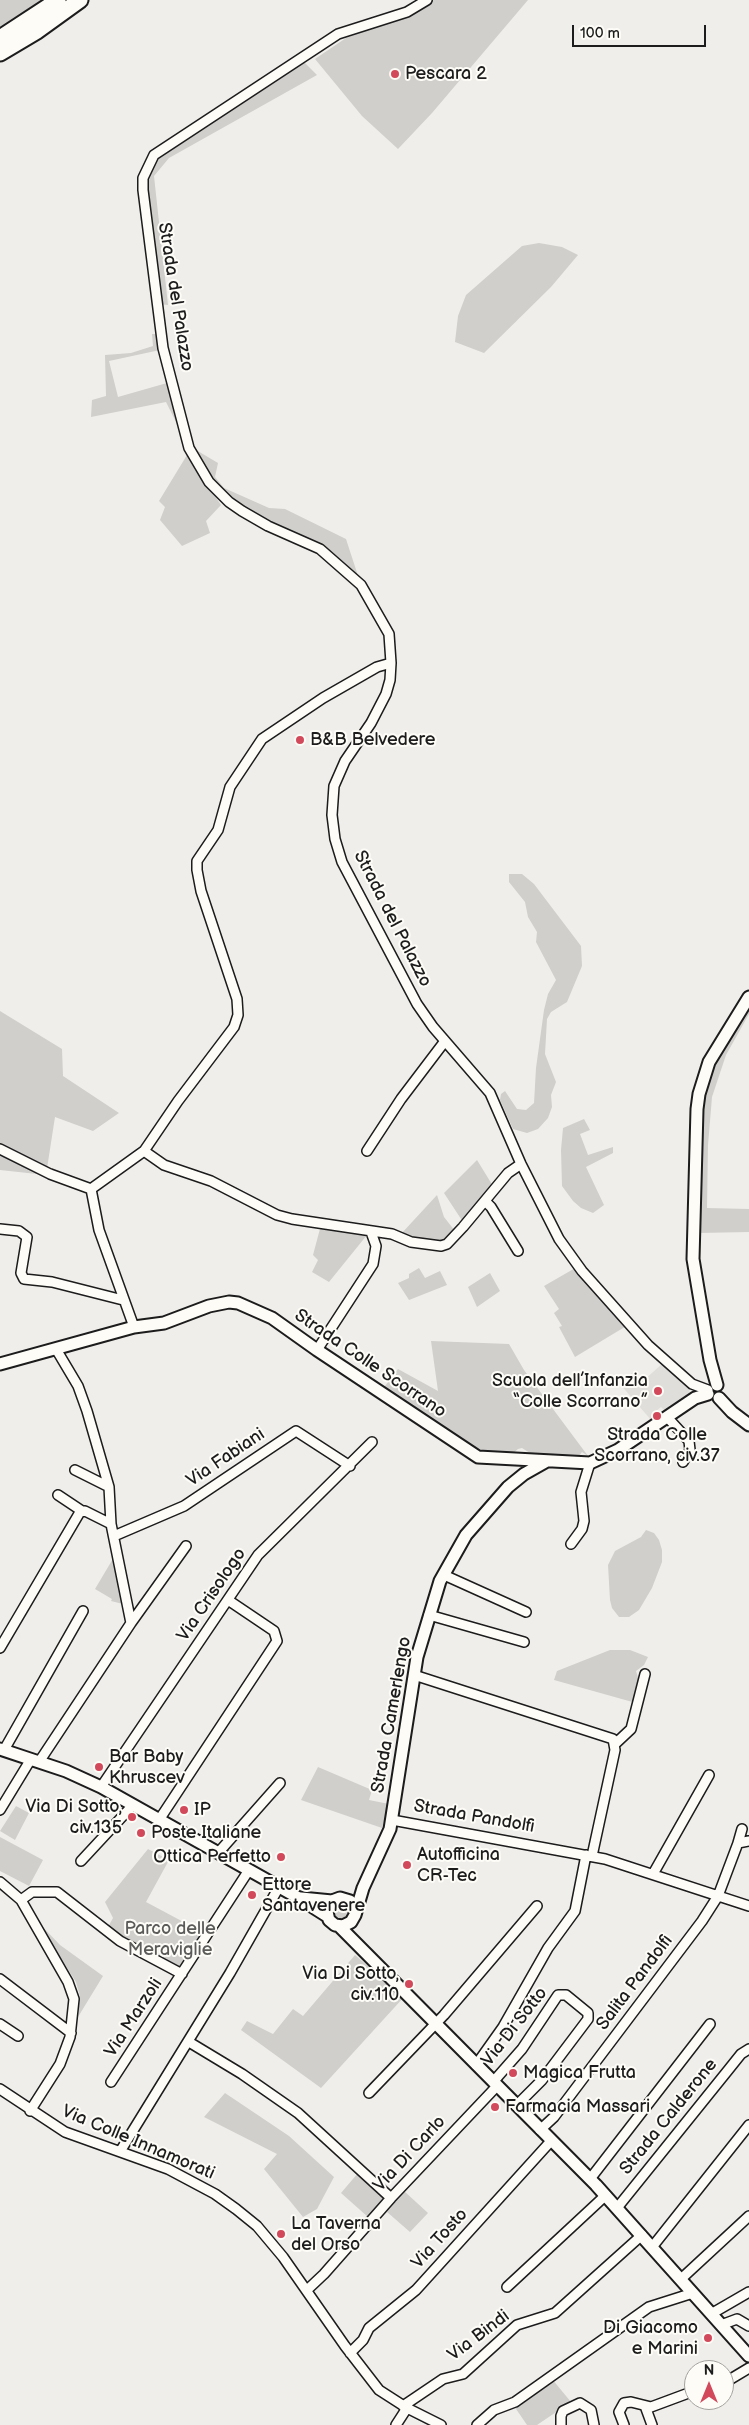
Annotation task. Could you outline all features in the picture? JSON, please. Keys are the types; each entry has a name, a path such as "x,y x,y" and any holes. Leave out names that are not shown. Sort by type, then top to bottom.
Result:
{"highway":[{"path":"0,38 58,0"},
{"path":"0,53 37,31 80,0"}],"street":[{"name":"Strada del Palazzo","path":"427,0 407,12 338,34 154,155 143,178 143,190 163,348 189,448 209,482 229,502 268,526 320,549 361,585 371,600 388,634 391,663 390,680 380,708 345,761 334,786 332,815 335,839 342,862 417,1004 445,1041 490,1093 521,1164 559,1239 582,1271 648,1345 692,1384 712,1391"},
{"path":"91,1190 144,1151 178,1101 234,1027 238,1015 237,1000 201,891 197,870 197,861 218,830 230,787 262,739 331,693 376,667 391,663"},
{"path":"749,998 709,1062 699,1094 693,1260 713,1372 712,1391 732,1412 749,1425"},
{"path":"366,1151 401,1099 445,1041"},
{"path":"0,1149 50,1174 91,1190"},
{"path":"144,1151 164,1165 211,1182 277,1215 292,1219 392,1234 411,1242 444,1245 508,1173 521,1164"},
{"path":"91,1190 99,1230 134,1327"},
{"path":"485,1201 491,1207 518,1251"},
{"path":"0,1229 19,1231 27,1236 22,1273 24,1279 52,1282 123,1300"},
{"path":"317,1350 372,1264 376,1246 371,1232"},
{"name":"Strada Colle Scorrano","path":"0,1364 134,1327 164,1322 219,1304 238,1304 272,1318 478,1457 590,1463 618,1450 696,1398 712,1391"},
{"path":"56,1349 78,1386 109,1487 111,1524 131,1623"},
{"path":"667,1417 689,1441 690,1450 683,1462"},
{"name":"Via Fabiani","path":"114,1536 184,1506 296,1431 350,1466"},
{"name":"Via Crisologo","path":"101,1787 258,1555 350,1466 372,1442"},
{"name":"Strada Camerlengo","path":"392,1820 417,1657 429,1614 444,1575 466,1535 513,1482 547,1461"},
{"path":"572,1544 582,1529 584,1521 581,1492 590,1463"},
{"path":"75,1470 109,1487"},
{"path":"58,1495 82,1511 111,1524"},
{"path":"0,1648 82,1511"},
{"path":"0,1810 186,1546"},
{"path":"444,1575 526,1612"},
{"path":"159,1820 277,1642 274,1631 228,1600"},
{"path":"83,1611 2,1749 35,1760 101,1787 297,1897 327,1916 332,1923 339,1926 347,1925 354,1915 352,1903 344,1898"},
{"path":"429,1614 524,1642"},
{"path":"476,2064 504,2027 548,1948 575,1911 615,1744 631,1729 645,1674"},
{"path":"414,1676 609,1736 615,1744"},
{"path":"653,1874 709,1775"},
{"path":"218,1853 280,1783"},
{"path":"81,1861 133,1805"},
{"name":"Strada Pandolfi","path":"354,1915 363,1888 392,1820 589,1855 749,1906"},
{"name":"Salita Pandolfi","path":"540,2130 554,2117 702,1921 718,1896 738,1844 742,1828"},
{"path":"738,1844 749,1841"},
{"name":"Via Marzoli","path":"110,2082 249,1870"},
{"path":"0,1882 21,1900 72,1990 75,2007 71,2033 60,2064 30,2111"},
{"path":"121,2150 188,2042 279,1887"},
{"path":"297,1897 332,1902 363,1888"},
{"path":"21,1900 32,1892 57,1892 120,1940 182,1974"},
{"path":"327,1916 327,1908 332,1902"},
{"path":"368,2093 436,2024 536,1906"},
{"name":"Via Di Sotto","path":"354,1915 362,1950"},
{"name":"Via Di Sotto","path":"339,1926 606,2195 749,2356"},
{"path":"0,1979 71,2033"},
{"name":"Via Di Sotto","path":"495,2084 522,2049 558,1996 566,1995 588,2013 588,2019 542,2080 516,2106"},
{"path":"0,2024 18,2036"},
{"path":"590,2179 710,2024"},
{"path":"188,2042 242,2074 298,2113 391,2198"},
{"name":"Strada Calderone","path":"617,2208 741,2054 749,2049"},
{"name":"Via Di Carlo","path":"307,2290 324,2274 495,2084"},
{"name":"Via Colle Innamorati","path":"0,2089 30,2111 71,2135 121,2150 168,2169 215,2194 257,2226 307,2290 350,2353 380,2390 405,2407 440,2425"},
{"path":"653,2246 749,2125"},
{"name":"Via Tosto","path":"350,2353 363,2340 369,2328 416,2290 551,2141"},
{"path":"507,2287 606,2195"},
{"path":"681,2279 749,2216"},
{"name":"Via Bindi","path":"405,2407 442,2379 463,2374 517,2325 555,2313 642,2235"},
{"path":"712,2314 749,2292"},
{"path":"477,2425 494,2410 515,2402 650,2307 693,2293"},
{"path":"722,2325 737,2319 749,2326"},
{"path":"734,2377 749,2368"},
{"path":"624,2425 619,2412 622,2405 631,2402 648,2407 684,2394"},
{"path":"561,2425 560,2416 563,2411 580,2403 591,2410 594,2425"},
{"path":"396,2425 405,2407"},
{"path":"648,2407 652,2425"}],"shaded area":[{"name":"Scuola dell’Infanzia “Colle Scorrano”","path":"663,1363 690,1387 689,1396 665,1411 661,1407 654,1413 656,1416 651,1420 620,1384 633,1372 643,1381"}],"green space":[{"path":"0,0 48,0 0,30"},
{"name":"Pescara 2","path":"431,0 528,0 432,113 398,149 362,116 315,59 346,38 381,25"},
{"path":"301,59 317,75 169,158 154,176 168,305 159,304 146,186 148,173 154,159"},
{"path":"539,243 562,247 578,255 551,287 484,353 455,342 458,316 466,295 522,246"},
{"path":"152,334 157,334 160,350 109,361 118,397 167,383 185,440 166,402 91,417 92,400 106,396 105,355 131,353 153,346"},
{"path":"191,447 218,463 215,477 224,488 269,508 285,509 346,539 361,585 320,549 268,526 218,491"},
{"path":"187,455 221,505 206,521 210,533 182,546 160,520 165,507 159,501"},
{"path":"509,874 522,874 534,884 581,946 582,966 567,1002 551,1012 547,1019 545,1054 556,1082 551,1095 552,1107 548,1118 538,1129 527,1133 513,1129 500,1100 501,1094 505,1091 517,1109 526,1110 534,1103 536,1068 544,1010 548,994 556,980 536,942 537,932 528,917 525,902 509,882"},
{"path":"749,1001 749,1014 726,1055 712,1097 708,1145 707,1208 749,1209 749,1232 698,1233 701,1106 712,1065"},
{"path":"0,1011 62,1049 63,1076 119,1113 93,1131 55,1117 46,1175 0,1170"},
{"path":"584,1119 590,1130 580,1134 588,1155 613,1147 613,1153 586,1167 604,1205 593,1213 581,1208 562,1186 561,1150 563,1128"},
{"path":"477,1160 493,1186 463,1222 444,1193"},
{"path":"437,1195 444,1217 455,1231 439,1242 414,1239 401,1234"},
{"path":"321,1225 367,1235 329,1282 312,1272 318,1260 313,1255"},
{"path":"577,1267 628,1325 575,1357 559,1327 562,1326 554,1313 559,1309 544,1286"},
{"path":"419,1268 425,1278 440,1271 447,1285 409,1300 398,1283 409,1278 409,1274"},
{"path":"490,1273 500,1291 477,1307 468,1287"},
{"path":"431,1341 509,1344 524,1370 588,1456 582,1452 578,1457 533,1455 522,1448 512,1454 482,1450 461,1440 382,1390 398,1369 438,1391"},
{"path":"646,1530 654,1533 659,1540 662,1550 662,1562 652,1588 639,1610 629,1617 619,1617 612,1608 610,1600 608,1565 615,1551 641,1537"},
{"path":"114,1557 123,1604 111,1601 112,1599 95,1589"},
{"path":"610,1650 630,1650 648,1657 644,1665 636,1671 640,1684 636,1703 554,1680 557,1671"},
{"path":"318,1767 372,1790 369,1800 389,1804 382,1828 301,1800"},
{"path":"16,1806 29,1813 15,1840 0,1831"},
{"path":"0,1837 43,1860 29,1886 0,1871"},
{"name":"Parco delle Meraviglie","path":"148,1849 169,1860 146,1902 206,1934 181,1970 108,1927 113,1918 105,1902"},
{"path":"338,1904 344,1904 349,1909 347,1918 338,1920 333,1915 333,1909"},
{"path":"37,1921 60,1945 103,1976 78,2017 80,1996 76,1982"},
{"path":"355,1955 404,1997 321,2088 241,2030 247,2021 273,2034 293,2009 303,2016"},
{"path":"225,2093 289,2136 334,2177 317,2209 303,2217 264,2169 277,2154 204,2117"},
{"path":"358,2173 386,2197 368,2217 341,2193"},
{"path":"404,2191 428,2213 410,2232 387,2212"},
{"path":"552,2379 571,2402 537,2425 527,2425 514,2406"}],"place":[{"name":"Pescara 2","path":"395,74"},
{"name":"B&B Belvedere","path":"300,740"},
{"name":"Scuola dell’Infanzia “Colle Scorrano”","path":"658,1391"},
{"name":"Strada Colle Scorrano, civ.37","path":"657,1416"},
{"name":"Bar Baby Khruscev","path":"99,1767"},
{"name":"IP","path":"184,1810"},
{"name":"Via Di Sotto, civ.135","path":"132,1817"},
{"name":"Poste Italiane","path":"141,1833"},
{"name":"Ottica Perfetto","path":"281,1857"},
{"name":"Autofficina CR-Tec","path":"407,1865"},
{"name":"Ettore Santavenere","path":"252,1895"},
{"name":"Via Di Sotto, civ.110","path":"409,1984"},
{"name":"Magica Frutta","path":"513,2073"},
{"name":"Farmacia Massari","path":"495,2107"},
{"name":"La Taverna del Orso","path":"281,2234"},
{"name":"Di Giacomo e Marini","path":"708,2338"}]}
